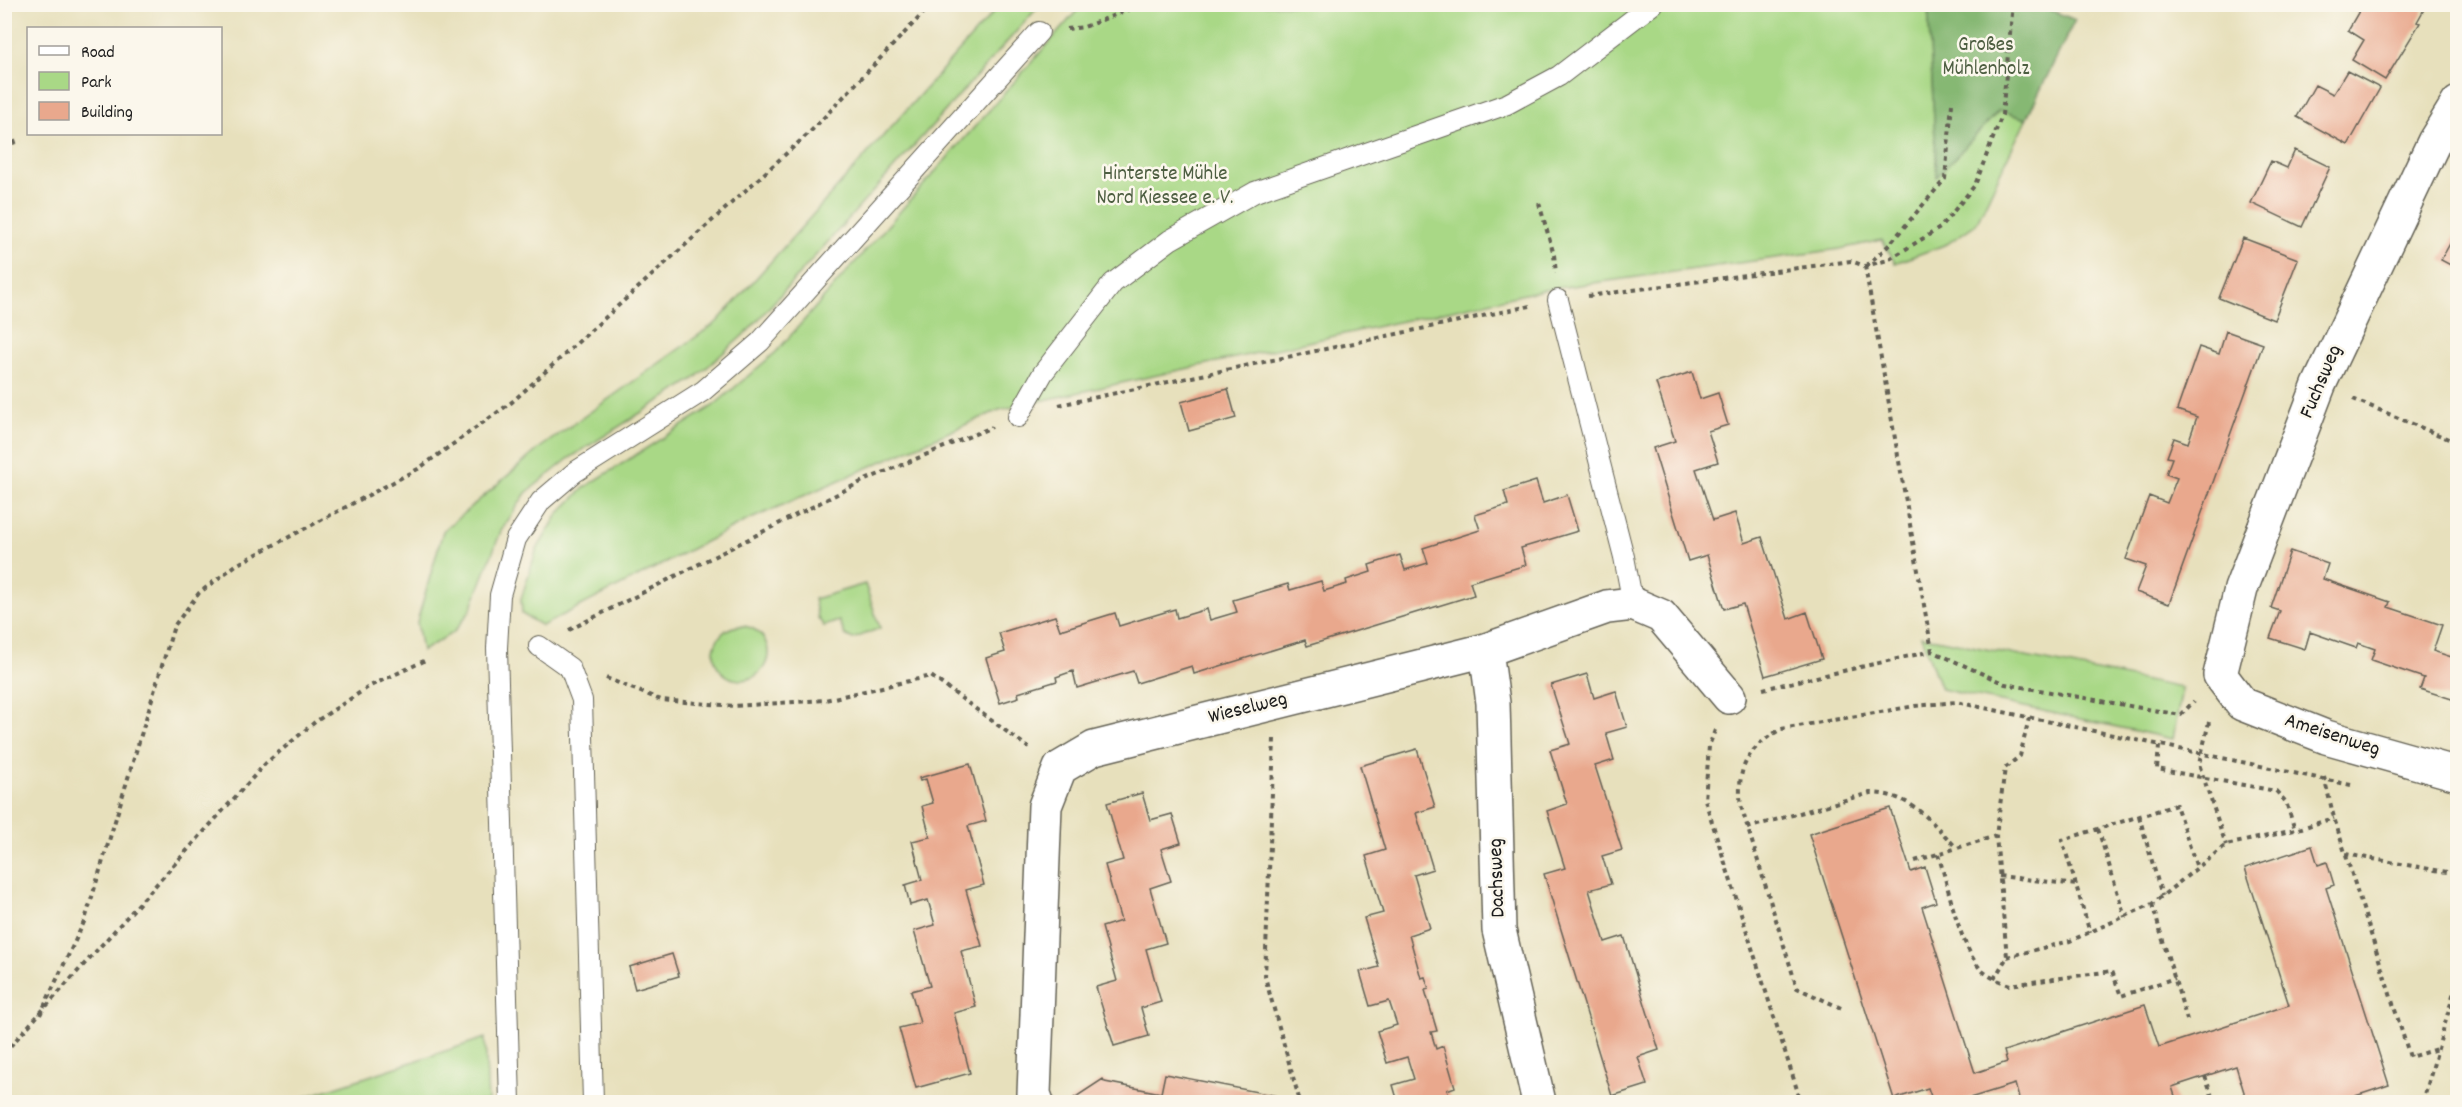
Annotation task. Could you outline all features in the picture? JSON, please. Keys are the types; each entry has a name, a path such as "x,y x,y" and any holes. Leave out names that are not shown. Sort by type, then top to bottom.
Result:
{"street":[{"name":"Fuchsweg","path":"2220,675 2241,589 2319,385 2434,142 2457,103"},
{"name":"Wieselweg","path":"1060,768 1094,748 1486,650 1607,607 1633,604"},
{"path":"1633,604 1661,616 1729,697"},
{"name":"Dachsweg","path":"1486,650 1493,703 1499,930 1539,1102"},
{"name":"Ameisenweg","path":"2220,675 2242,704 2326,737 2457,774"},
{"path":"1037,1102 1034,1094 1046,806 1060,768"}],"lane":[{"path":"1018,417 1043,373 1113,283 1170,240 1255,192 1507,104 1559,76 1653,4"},
{"path":"510,1102 497,648 500,595 516,539 541,501 575,472 703,391 760,342 1040,32"},
{"path":"1558,300 1624,557 1633,604"},
{"path":"539,646 570,668 582,700 593,1102"}],"path":[{"path":"40,1015 85,920 174,626 199,593 236,565 418,469 512,402 810,132 932,4"},
{"path":"1040,32 1084,27 1143,4"},
{"path":"539,646 863,481 1018,417 1073,402 1558,300 1851,261 1865,266 1888,260 1940,228 1975,185 2001,115 2013,4"},
{"path":"1865,266 1888,246 1945,179 1952,104"},
{"path":"4,146 21,140"},
{"path":"1539,203 1554,255 1558,300"},
{"path":"1865,266 1932,651"},
{"path":"2319,385 2457,443"},
{"path":"1801,1102 1705,800 1709,746 1729,697 1932,651 2006,684 2181,716 2220,675"},
{"path":"4,1053 266,763 315,722 370,686 424,661"},
{"path":"570,668 594,673 661,700 734,706 825,700 931,676 1060,768"},
{"path":"1276,702 1265,977 1300,1102"},
{"path":"1841,1008 1797,988 1747,828 1738,787 1746,758 1762,740 1781,729 1915,706 1956,702 2357,786"},
{"path":"1994,979 2007,957 1996,836 2005,768 2019,756 2029,718"},
{"path":"2159,746 2157,769 2276,790 2286,802 2295,830"},
{"path":"2199,764 2226,845"},
{"path":"1747,828 1870,793 1890,794 1917,808 1956,847"},
{"path":"2327,794 2410,1057 2437,1049"},
{"path":"2090,933 2062,840 2176,805 2198,868"},
{"path":"2139,816 2162,896"},
{"path":"2007,957 2070,941 2152,904 2226,845 2295,830 2334,818"},
{"path":"2098,829 2125,916"},
{"path":"1915,861 1996,836"},
{"path":"1938,854 1966,943 1979,968 1994,979 2010,985 2112,971 2121,996 2175,978"},
{"path":"2345,854 2457,874"},
{"path":"1999,876 2076,885"},
{"path":"2152,904 2187,1020"},
{"path":"2423,1102 2457,977"},
{"path":"2205,1076 2214,1102"}],"green space":[{"path":"1000,5 1040,5 749,330 694,379 568,459 526,493 501,531 470,611 454,632 422,651 417,622 443,531 541,447 717,322"},
{"name":"Hinterste Mühle Nord Kiessee e. V.","path":"1082,5 1928,5 1937,176 2000,110 2026,119 1976,224 1947,244 1895,263 1882,240 1840,249 1543,290 999,410 744,522 542,626 522,614 521,599 536,551 558,514 585,487 713,406 776,352"},
{"name":"Großes Mühlenholz","path":"1928,5 2038,5 2075,20 2026,119 1999,110 1937,177"},
{"path":"865,584 880,628 853,639 845,635 839,621 824,626 818,618 814,599"},
{"path":"741,626 751,628 760,634 766,643 768,653 766,663 760,672 751,678 741,680 731,678 722,672 716,663 714,653 716,643 722,634 731,628"},
{"path":"1921,636 2182,688 2173,739 1941,689"},
{"path":"485,1038 488,1102 290,1102"}],"building":[{"path":"2359,4 2427,4 2417,22 2420,23 2385,80 2352,60 2364,40 2348,30 2362,6"},
{"path":"2347,71 2380,88 2348,145 2297,117 2315,85 2333,94"},
{"path":"2295,150 2330,167 2302,227 2251,203 2271,161 2287,168"},
{"path":"2458,229 2458,269 2441,260"},
{"path":"2243,238 2298,259 2274,320 2219,298"},
{"path":"2226,331 2263,344 2169,604 2136,592 2146,566 2126,559 2149,496 2167,503 2177,478 2166,474 2172,458 2167,457 2174,438 2188,443 2197,417 2177,410 2199,347 2219,354"},
{"path":"1692,372 1700,399 1718,393 1728,425 1708,431 1718,462 1696,469 1713,520 1735,513 1744,543 1762,537 1788,619 1807,612 1822,659 1765,676 1743,604 1724,609 1707,555 1688,561 1653,448 1675,441 1656,383"},
{"path":"1228,389 1236,418 1189,431 1181,402"},
{"path":"1536,481 1543,503 1567,495 1578,531 1521,548 1526,565 1470,582 1474,595 1307,646 1305,640 1194,674 1192,666 1137,683 1133,671 1077,688 1073,671 1056,677 1057,681 1018,693 1019,697 1000,703 986,658 1005,652 999,633 1055,616 1060,630 1115,613 1119,626 1175,609 1177,618 1207,609 1210,620 1237,612 1233,600 1288,584 1290,590 1321,581 1324,591 1347,584 1346,580 1371,572 1369,565 1400,555 1405,570 1428,563 1423,548 1480,530 1475,515 1508,505 1504,491"},
{"path":"2290,551 2328,564 2323,579 2390,602 2388,607 2442,625 2433,651 2458,659 2458,701 2420,689 2424,678 2371,660 2375,649 2358,643 2356,648 2310,632 2305,649 2270,638 2280,611 2271,608"},
{"path":"1587,674 1594,698 1616,691 1627,727 1606,733 1614,760 1595,766 1622,850 1602,856 1611,884 1589,890 1605,942 1624,936 1659,1050 1638,1057 1647,1085 1612,1096 1544,874 1565,868 1547,811 1567,804 1550,750 1570,744 1551,685"},
{"path":"1417,749 1435,807 1416,813 1433,869 1414,875 1430,928 1409,935 1421,978 1425,977 1429,989 1425,990 1437,1031 1431,1032 1436,1049 1443,1046 1455,1087 1447,1090 1451,1102 1398,1102 1393,1085 1414,1079 1407,1057 1387,1063 1377,1031 1397,1025 1389,1001 1370,1006 1360,972 1379,967 1364,918 1383,913 1366,856 1385,850 1360,766"},
{"path":"970,764 986,821 968,826 984,885 966,890 982,946 961,951 976,1007 954,1013 970,1073 916,1088 899,1028 920,1023 911,991 930,986 914,931 935,925 928,900 910,905 905,885 922,880 912,841 930,837 922,806 933,803 926,779 920,781 919,778"},
{"path":"1142,793 1150,820 1172,814 1181,843 1161,849 1171,881 1150,888 1166,943 1146,949 1161,1002 1141,1008 1149,1036 1114,1046 1096,987 1117,981 1102,927 1121,921 1105,865 1123,860 1107,803"},
{"path":"1890,808 1911,872 1925,867 1936,902 1922,907 1975,1073 2007,1062 2004,1051 2145,1005 2159,1047 2289,1005 2245,868 2312,846 2318,865 2327,862 2334,885 2326,888 2389,1085 2337,1102 2247,1102 2236,1066 2172,1087 2177,1102 2020,1102 2015,1084 1957,1102 1933,1102 1928,1088 1894,1099 1809,834"},
{"path":"672,954 679,976 635,989 629,967"},
{"path":"1165,1074 1278,1096 1277,1102 1068,1102 1103,1079 1105,1082 1161,1093"}]}
